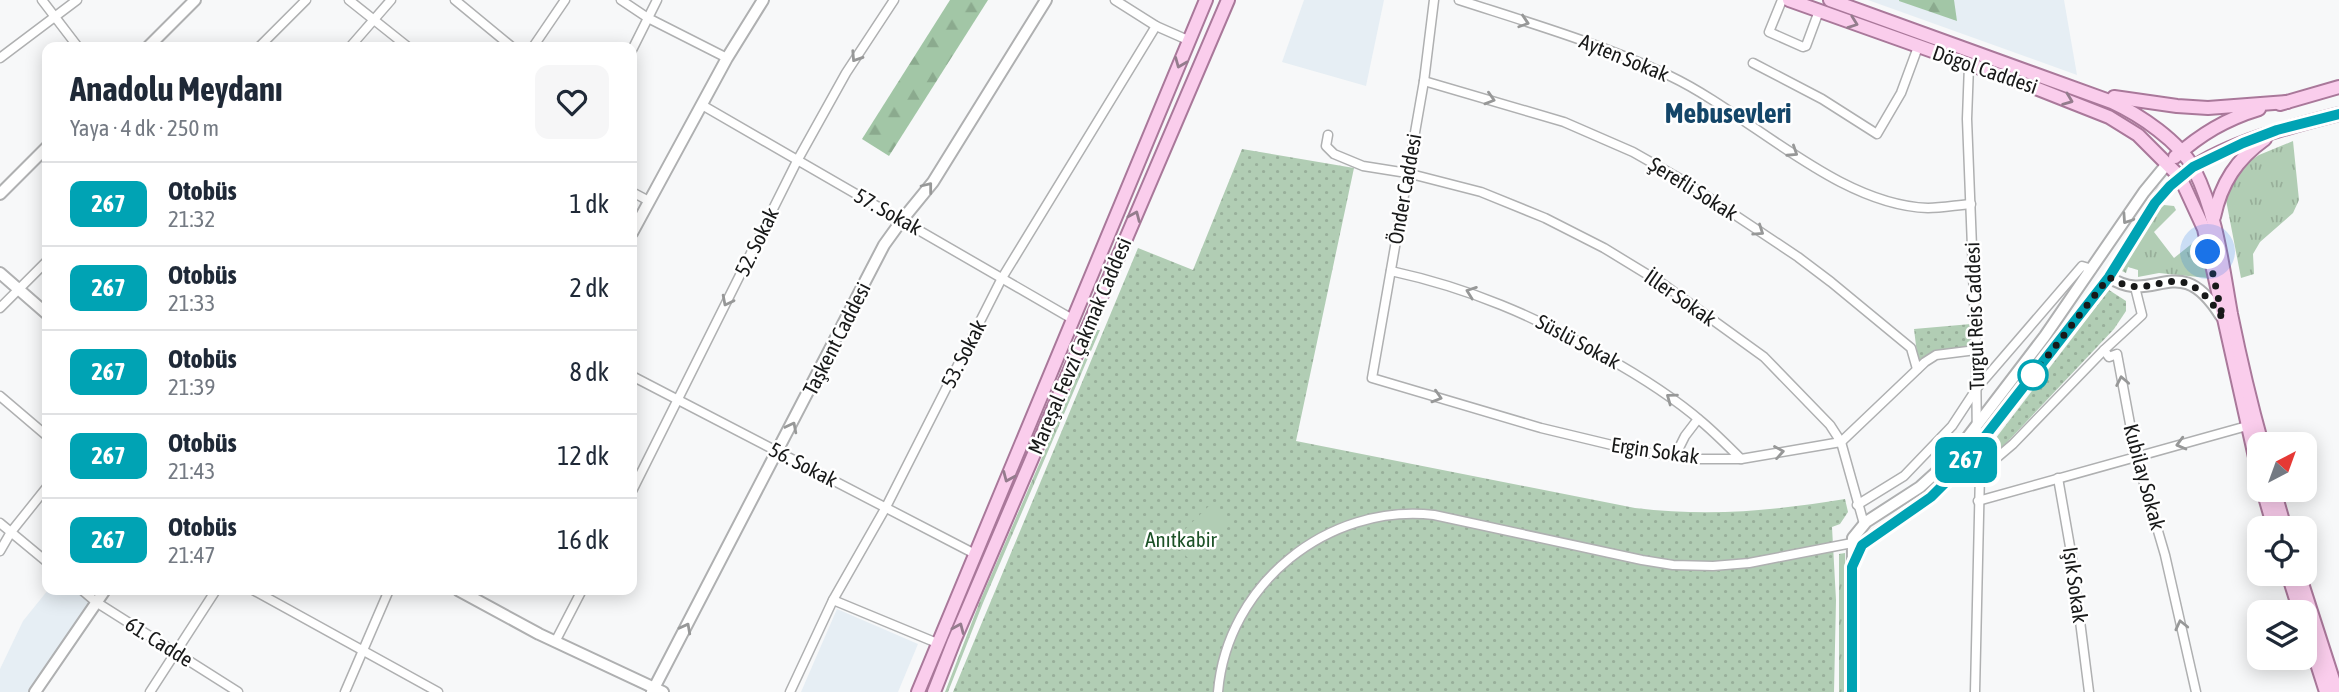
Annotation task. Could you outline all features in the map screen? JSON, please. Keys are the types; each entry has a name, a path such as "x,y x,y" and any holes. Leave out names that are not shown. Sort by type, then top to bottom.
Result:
{"main road":[{"path":"153,42 195,0"},
{"path":"637,224 727,58 763,0"},
{"name":"Taşkent Caddesi","path":"656,691 884,245 933,182 1046,0"},
{"name":"Mareşal Fevzi Çakmak Caddesi","path":"918,692 1206,0"},
{"name":"Mareşal Fevzi Çakmak Caddesi","path":"934,692 1228,0"},
{"name":"Dögol Caddesi","path":"1789,0 2109,117 2138,135 2180,177 2201,221 2248,432"},
{"name":"Dögol Caddesi","path":"1830,0 2092,93 2143,118 2193,167"},
{"path":"1852,692 1852,543 1864,524 1920,487 1951,459 2167,164 2216,126 2235,116 2337,87"},
{"path":"2092,93 2135,101 2198,107 2287,102"},
{"path":"1852,567 1860,548 1869,539 1931,497 1962,466 2109,277 2162,193 2193,167 2243,143 2277,130 2339,114"},
{"path":"2214,217 2222,188 2237,164 2277,130"},
{"path":"0,194 42,152"},
{"path":"2193,167 2214,217 2232,317 2259,432"},
{"path":"0,273 42,310"},
{"path":"2109,277 2120,284 2136,287 2169,281 2191,284 2211,300 2223,319"},
{"path":"1852,543 1869,539"},
{"path":"2303,586 2337,692"},
{"path":"35,692 101,595"},
{"path":"468,595 555,642 656,691"},
{"path":"2317,664 2326,692"}],"street":[{"path":"42,0 74,42"},
{"path":"0,58 77,0"},
{"path":"264,42 306,0"},
{"path":"349,0 401,42"},
{"path":"355,42 391,0"},
{"path":"455,0 505,42"},
{"path":"536,42 565,0"},
{"path":"621,0 648,18 727,58"},
{"path":"636,42 657,0"},
{"name":"52. Sokak","path":"637,481 797,161 846,73 894,0"},
{"path":"1115,0 1156,26 1189,40"},
{"name":"Önder Caddesi","path":"1371,378 1424,81 1434,0"},
{"name":"Ayten Sokak","path":"1459,0 1601,47 1671,76 1853,188 1884,200 1927,208 1971,204"},
{"path":"1782,0 1769,32 1803,47 1806,46 1819,11"},
{"name":"53. Sokak","path":"790,692 833,600 886,507 1002,278 1156,26"},
{"path":"1753,62 1822,99 1877,134 1901,93 1919,47"},
{"name":"Turgut Reis Caddesi","path":"1969,65 1967,108 1978,388 1977,447 1980,472 1975,692"},
{"name":"Şerefli Sokak","path":"1424,81 1564,122 1633,152 1684,181 1831,282 1911,348 1917,369"},
{"name":"57. Sokak","path":"702,105 1074,320"},
{"name":"İller Sokak","path":"1328,135 1326,146 1334,154 1363,166 1407,173 1481,192 1545,218 1636,267 1763,357 1830,425 1841,442 1864,524"},
{"path":"637,195 649,201"},
{"path":"0,309 42,266"},
{"path":"1857,505 1904,477 1952,426 1978,388 2082,267 2092,269"},
{"name":"Süslü Sokak","path":"1391,271 1461,288 1521,312 1629,370 1698,419 1741,459"},
{"path":"1980,472 2013,444 2104,350 2142,315 2136,287"},
{"path":"1841,442 1917,369 1936,355 1976,350"},
{"name":"Kubilay Sokak","path":"2104,350 2109,356 2117,354 2136,456 2165,555 2196,692"},
{"name":"Ergin Sokak","path":"1371,378 1541,428 1641,452 1741,459 1841,442"},
{"name":"56. Sokak","path":"637,379 975,554"},
{"path":"0,396 42,432"},
{"path":"1675,456 1698,419"},
{"path":"1978,501 2247,426"},
{"name":"Işık Sokak","path":"2058,478 2072,558 2089,692"},
{"path":"0,551 11,532 42,494"},
{"path":"1218,692 1225,655 1234,628 1244,609 1268,577 1315,540 1370,518 1404,513 1434,515 1642,560 1695,566 1749,563 1852,543"},
{"path":"0,523 42,558"},
{"name":"61. Cadde","path":"88,595 238,692"},
{"path":"150,692 213,595"},
{"path":"262,595 433,691"},
{"path":"345,692 388,595"},
{"path":"555,642 579,595"},
{"path":"833,600 937,643"}],"shaded area":[{"path":"1304,0 1384,0 1366,86 1282,62"},
{"path":"1868,0 2064,0 2077,75"},
{"path":"44,595 102,595 37,692 0,692 0,669 23,621"},
{"path":"837,609 918,644 898,692 801,692"}],"green space":[{"path":"950,0 988,0 889,156 862,139"},
{"path":"1954,0 1957,21 1899,1"},
{"path":"2293,141 2299,200 2293,213 2260,242 2253,254 2254,274 2241,278 2226,200 2237,176 2247,163"},
{"name":"Anıtkabir","path":"1242,149 1354,168 1296,441 1635,508 1663,511 1740,511 1845,499 1848,512 1840,524 1832,527 1836,600 1834,692 953,692 1138,248 1193,270"},
{"path":"2164,205 2174,206 2176,210 2154,232 2174,258 2194,242 2202,253 2208,278 2159,273 2138,277 2138,270 2128,267 2126,273 2120,270 2157,211"},
{"path":"2109,290 2126,301 2126,311 2114,329 1996,454 1989,447"},
{"path":"1971,324 1971,346 1934,352 1918,362 1914,329"},
{"path":"1097,330 1100,330 983,603 948,692 945,692 980,601"},
{"path":"1213,502 1233,522 1192,562 1172,542"},
{"path":"1845,553 1845,692 1839,692 1839,554"}],"bus line":[{"name":"267","path":"1852,692 1852,567 1862,545 1931,497 1962,466 2109,277 2162,193 2193,167 2243,143 2277,130 2339,114"}],"district":[{"name":"Mebusevleri","path":"1728,113"}],"route":[{"path":"2033,375 2109,277 2120,284 2136,287 2169,281 2191,284 2211,300 2223,319 2208,252"}]}
